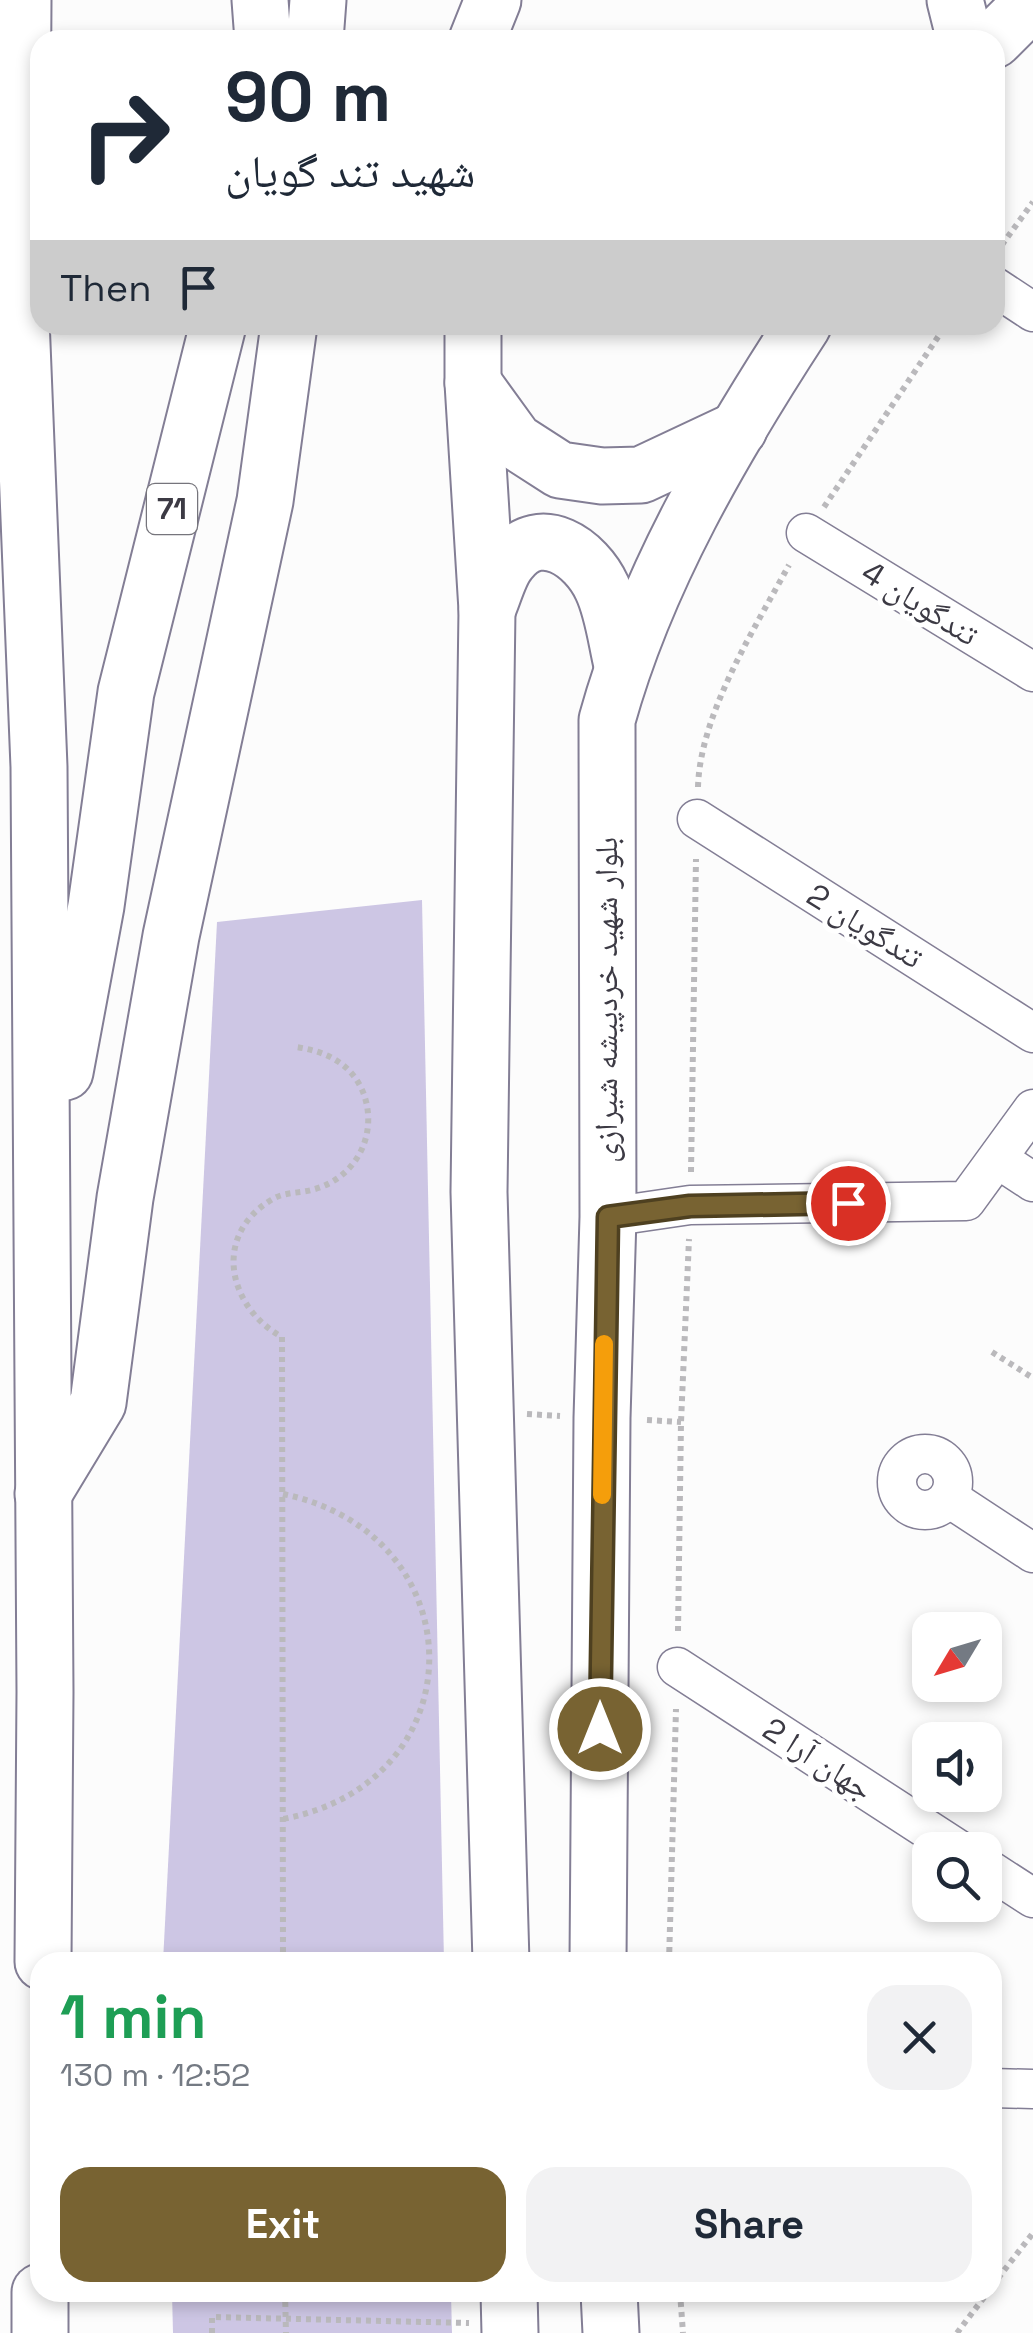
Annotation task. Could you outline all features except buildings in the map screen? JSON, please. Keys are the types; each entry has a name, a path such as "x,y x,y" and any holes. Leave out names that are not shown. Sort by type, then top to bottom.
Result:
{"main road":[{"path":"23,0 21,319 39,767 42,1952"},
{"path":"260,0 262,30"},
{"path":"316,30 318,0"},
{"path":"450,0 461,30"},
{"path":"482,30 493,0"},
{"path":"955,0 963,30"},
{"path":"1004,30 1033,1"},
{"name":"71","path":"42,1203 96,906 126,692 215,335"},
{"path":"43,1494 98,1403 125,1198 171,936 265,501 287,335"},
{"path":"473,335 487,610 479,1192 500,1952"},
{"name":"بلوار شهید خردپیشه شیرازی","path":"598,1952 602,1418 608,1217 607,720 622,665 683,528 796,335"},
{"path":"473,384 516,441 560,470 602,476 641,475 739,429"},
{"path":"487,610 508,561 526,545 548,541 569,548 588,563 604,591 622,665"},
{"path":"40,2302 40,2333"},
{"path":"609,2302 611,2333"}],"street":[{"path":"1005,294 1033,312"},
{"name":"تندگویان 4","path":"806,534 1033,672"},
{"name":"تندگویان 2","path":"697,819 1033,1033"},
{"path":"608,1217 690,1206 966,1201 1033,1109"},
{"path":"998,1159 1033,1182"},
{"path":"949,1498 1033,1553"},
{"name":"جهان آرا 2","path":"677,1668 931,1832"},
{"path":"1002,1878 1033,1898"},
{"path":"1002,2088 1033,2088"}],"path":[{"path":"1005,240 1033,202"},
{"path":"669,1952 698,764 728,679 806,534 939,335"},
{"path":"283,1952 282,1337 264,1327 240,1296 234,1277 234,1257 246,1223 258,1210 290,1192 329,1185 345,1174 358,1158 369,1121 360,1084 348,1069 333,1057 296,1047"},
{"path":"992,1352 1033,1378"},
{"path":"282,1494 336,1510 383,1543 414,1590 429,1645 423,1701 400,1751 371,1782 336,1804 283,1820"},
{"path":"1002,2273 1033,2233"},
{"path":"284,2302 286,2333"},
{"path":"681,2302 683,2333"},
{"path":"957,2333 980,2302"},
{"path":"212,2333 212,2316 510,2317"}],"shaded area":[{"path":"422,900 444,1952 164,1952 217,922"},
{"path":"172,2302 451,2302 452,2333 173,2333"}],"slow traffic":[{"path":"602,1495 604,1344"}],"route":[{"path":"600,1729 608,1217 690,1206 848,1203"}]}
